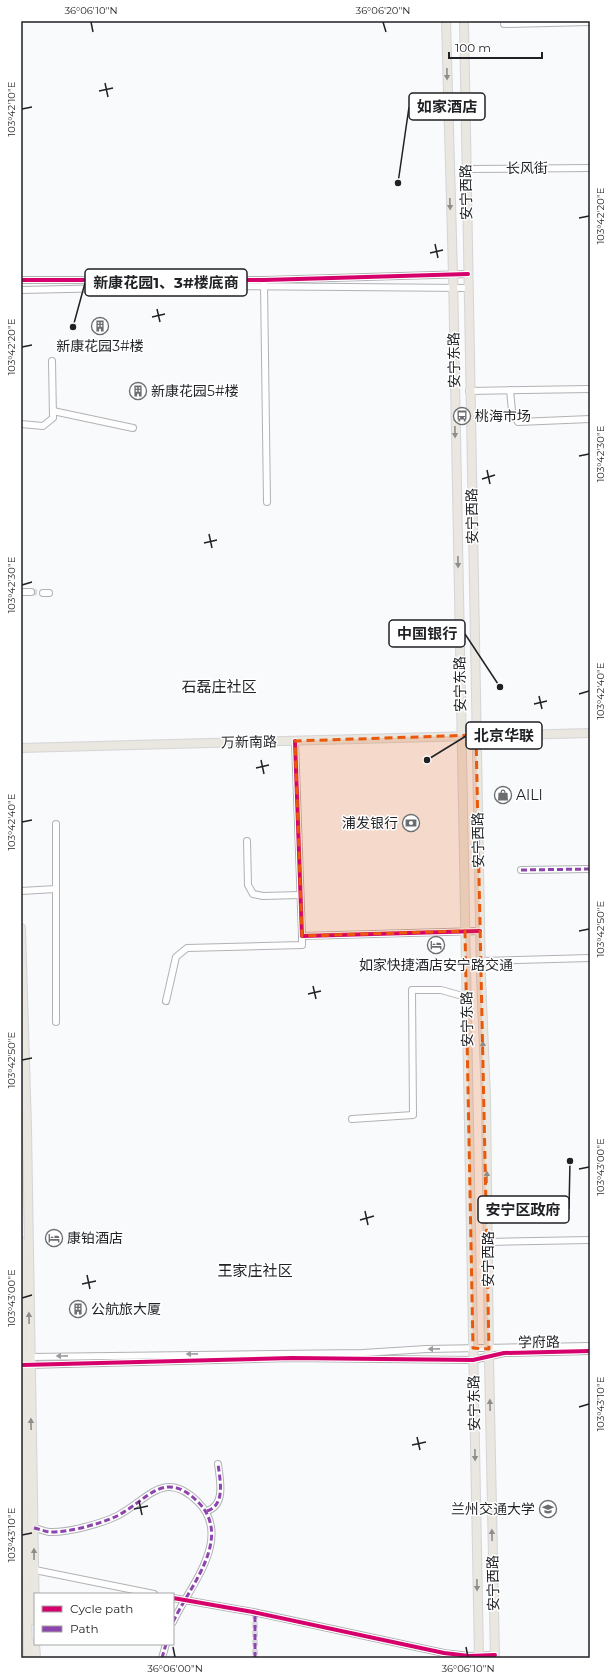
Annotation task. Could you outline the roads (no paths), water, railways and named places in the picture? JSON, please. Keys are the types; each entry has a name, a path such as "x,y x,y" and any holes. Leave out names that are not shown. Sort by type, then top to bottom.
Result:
{"main road":[{"name":"安宁东路","path":"446,21 453,274 479,1657"},
{"name":"安宁西路","path":"464,21 469,391 480,931 486,1104 495,1656"},
{"path":"452,241 455,245 459,246 467,242"},
{"path":"453,315 462,313 468,316"},
{"name":"万新南路","path":"21,748 590,733"},
{"path":"21,928 27,1128 26,1361 30,1569 28,1658"},
{"path":"21,1240 34,1528 30,1569 34,1611"},
{"path":"474,1388 480,1384 490,1388"},
{"path":"35,1645 36,1658"}],"street":[{"path":"504,24 590,22"},
{"name":"长风街","path":"465,169 590,168"},
{"path":"21,280 264,280 468,274"},
{"path":"264,280 267,502"},
{"path":"21,290 264,287 468,288"},
{"path":"21,424 43,426 53,418 52,361"},
{"path":"469,391 590,389"},
{"path":"510,390 512,411 518,422 590,419"},
{"path":"53,411 133,428"},
{"path":"21,592 31,592"},
{"path":"166,1002 176,957 187,948 302,945 295,740"},
{"path":"56,824 56,1022"},
{"path":"247,841 248,885 253,894 263,896 300,895"},
{"path":"521,870 590,870"},
{"path":"21,891 56,889"},
{"path":"302,936 480,931"},
{"path":"481,962 590,958"},
{"path":"352,1119 413,1115 412,990 441,990 466,997"},
{"path":"488,1242 590,1240"},
{"name":"学府路","path":"26,1361 590,1346"},
{"name":"学府路","path":"26,1361 292,1358 473,1360 489,1358 504,1353 590,1351"},
{"path":"207,1511 214,1509 219,1501 220,1483 218,1464"},
{"path":"34,1528 49,1532 77,1529 116,1516 142,1498 162,1488 177,1487 191,1495 207,1511 212,1531 210,1552 202,1570 174,1620"},
{"path":"30,1569 149,1593"},
{"path":"174,1598 253,1612 444,1653 479,1657 495,1656"},
{"path":"162,1658 166,1645"}],"tunnel":[{"path":"31,592 43,593"},
{"path":"255,1613 255,1658"}],"place":[{"name":"如家酒店","path":"398,183"},
{"name":"新康花园3#楼","path":"100,326"},
{"name":"新康花园1、3#楼底商","path":"73,327"},
{"name":"新康花园5#楼","path":"138,391"},
{"name":"桃海市场","path":"462,416"},
{"name":"中国银行","path":"500,687"},
{"name":"北京华联","path":"427,760"},
{"name":"AILI","path":"503,795"},
{"name":"浦发银行","path":"411,823"},
{"name":"如家快捷酒店安宁路交通","path":"436,945"},
{"name":"安宁区政府","path":"570,1161"},
{"name":"康铂酒店","path":"54,1238"},
{"name":"公航旅大厦","path":"78,1309"},
{"name":"兰州交通大学","path":"548,1509"}],"district":[{"name":"石磊庄社区","path":"219,687"},
{"name":"王家庄社区","path":"255,1271"}]}
